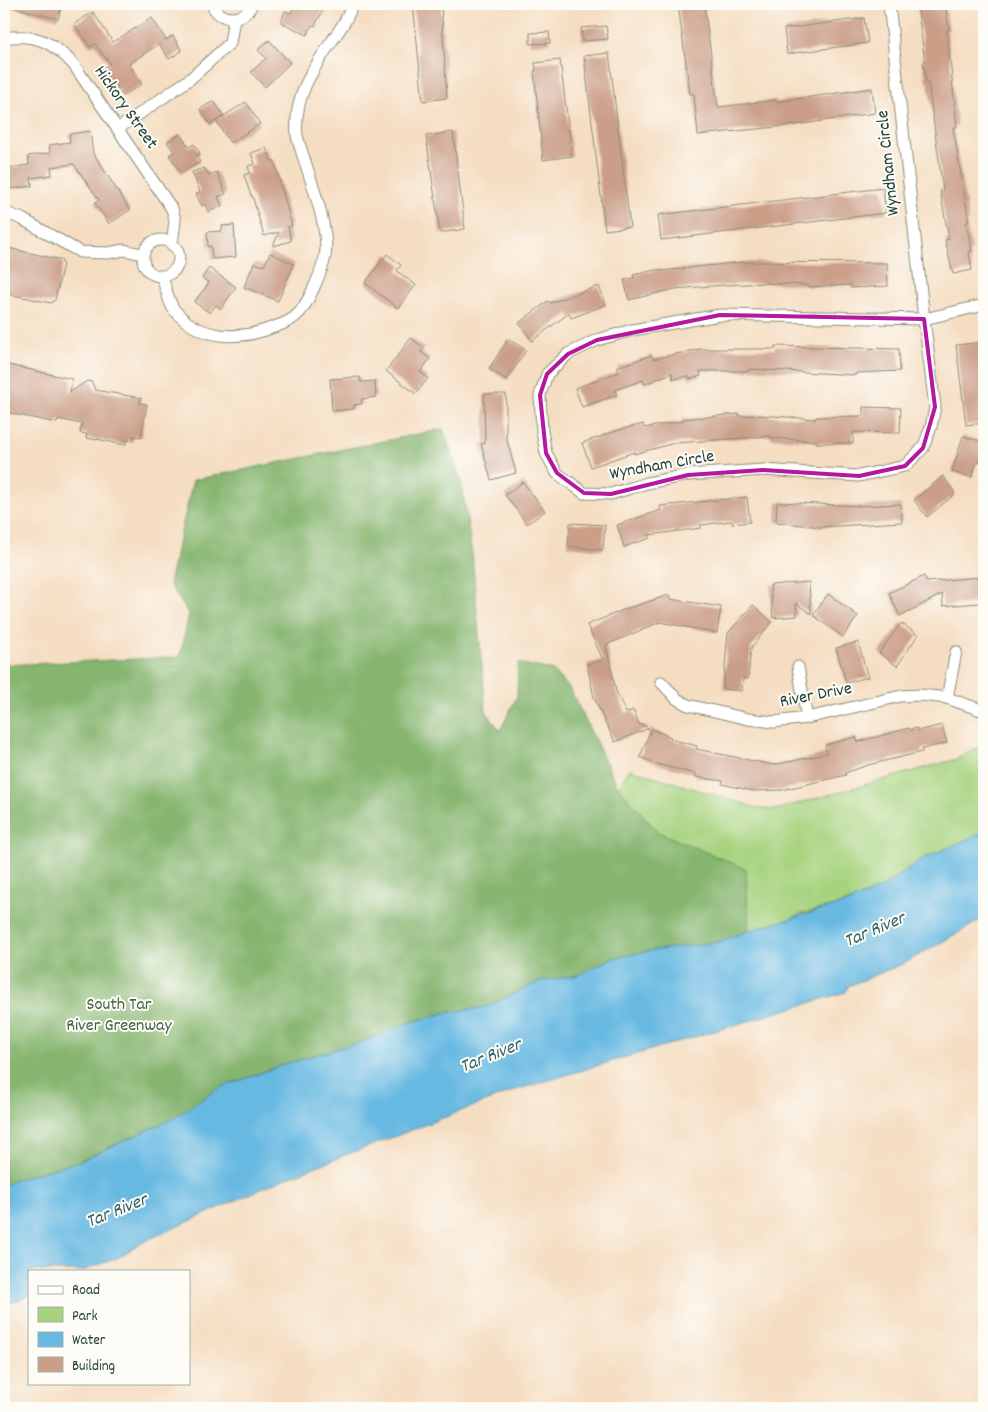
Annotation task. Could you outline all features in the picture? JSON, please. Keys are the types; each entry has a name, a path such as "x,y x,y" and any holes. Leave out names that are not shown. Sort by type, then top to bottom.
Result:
{"street":[{"path":"212,4 214,10 223,17 234,19 245,15 252,4"},
{"path":"172,245 167,240 154,241 146,246 142,254 142,263 146,271 153,276 162,277 174,311 190,325 210,334 225,336 256,334 288,322 300,312 308,300 325,258 326,240 297,136 295,119 307,77 349,16 352,4"},
{"name":"Wyndham Circle","path":"889,4 935,407 931,427 923,448 905,466 859,476 764,470 688,475 647,483 611,494 584,493 557,473 546,453 542,431 540,395 547,374 568,354 597,340 632,330 720,315 924,319"},
{"path":"119,128 190,79 230,42 234,19"},
{"name":"Hickory Street","path":"4,38 23,35 56,46 74,65 119,128 172,209 175,220 172,245 177,248 180,261 174,272 162,277"},
{"path":"4,212 22,219 80,252 108,253 124,250 142,254"},
{"path":"924,319 984,305"},
{"path":"947,698 956,652"},
{"path":"798,667 807,718"},
{"name":"River Drive","path":"661,682 677,699 688,705 748,719 774,722 807,718 901,696 921,694 947,698 984,711"}],"highlighted area":[{"path":"720,315 924,319 935,407 923,448 905,466 859,476 763,470 688,475 611,494 584,493 557,473 546,453 540,395 547,374 568,354 597,340"}],"green space":[{"path":"443,429 462,484 472,555 486,711 500,731 517,696 518,663 552,670 570,689 618,787 658,832 746,869 749,930 720,942 649,951 610,959 579,975 541,981 486,1007 444,1013 409,1023 364,1041 288,1063 219,1088 172,1119 80,1161 14,1180 4,1186 4,665 180,657 189,614 169,584 193,480"},
{"name":"South Tar River Greenway","path":"984,744 984,832 920,860 883,887 846,903 801,914 781,923 14,1180 4,1186 4,921 618,787 630,769 757,808 775,810 957,759"}],"water":[{"name":"Tar River","path":"984,832 984,918 905,963 848,986 846,992 519,1089 288,1177 145,1241 119,1257 86,1270 28,1270 28,1296 4,1306 4,1186 14,1180 80,1161 172,1119 219,1088 288,1063 364,1041 409,1023 444,1013 486,1007 541,981 579,975 610,959 649,951 720,942 749,930 846,903 883,887 920,860"}],"building":[{"path":"13,4 62,4 58,19 13,7"},
{"path":"295,4 326,4 315,26 312,25 307,35 281,22 285,11 291,13"},
{"path":"413,4 441,4 447,98 423,101"},
{"path":"678,4 704,4 718,107 776,100 776,102 872,88 875,113 796,125 698,135 694,94 690,94"},
{"path":"917,4 945,4 949,30 947,30 957,127 953,127 969,222 966,222 972,251 969,252 972,270 953,274 945,240 949,239 940,191 943,190 928,82 926,82 923,62 925,62"},
{"path":"93,12 113,42 152,18 166,40 173,36 182,51 169,59 159,44 129,64 142,84 123,96 117,87 113,90 106,80 108,78 102,69 110,64 95,44 90,47 74,24"},
{"path":"864,18 868,43 787,54 784,29"},
{"path":"606,26 608,39 582,41 581,28"},
{"path":"549,32 550,43 530,44 530,33"},
{"path":"269,40 290,63 265,87 251,72 266,58 258,50"},
{"path":"609,53 630,227 605,230 584,56"},
{"path":"560,60 572,156 543,160 534,71 536,71 535,63"},
{"path":"214,101 224,116 210,125 200,109"},
{"path":"246,102 260,124 230,143 216,121"},
{"path":"90,131 93,153 130,210 109,224 95,203 99,200 74,164 51,167 52,175 31,178 32,186 9,189 7,168 29,165 28,156 50,153 49,145 70,142 69,134"},
{"path":"453,132 465,229 440,233 426,136"},
{"path":"180,134 189,147 194,144 200,153 196,156 200,162 181,173 169,155 174,152 167,142"},
{"path":"266,148 271,161 274,160 292,226 288,227 291,241 273,246 279,232 264,236 244,175 250,173 248,166 255,164 251,153"},
{"path":"204,168 209,175 217,172 226,194 218,197 222,206 208,212 205,204 202,206 196,194 200,192 192,172"},
{"path":"883,188 886,213 661,240 658,215"},
{"path":"234,225 236,257 212,259 211,246 208,247 207,232 222,231 222,226"},
{"path":"4,247 61,260 63,264 55,300 51,303 4,293"},
{"path":"270,253 294,264 278,301 244,287 254,263 264,266"},
{"path":"387,254 401,265 397,271 416,285 398,308 365,283"},
{"path":"743,262 887,263 888,286 851,288 851,285 807,287 807,285 763,283 675,289 629,300 624,280 634,278 633,275 660,269 661,271"},
{"path":"209,268 236,287 221,309 216,305 210,313 194,302 209,283 202,278"},
{"path":"599,286 606,305 571,318 569,313 532,341 519,323 548,301 550,303"},
{"path":"411,338 424,348 421,352 430,359 420,372 428,378 416,394 386,371"},
{"path":"508,339 526,350 507,380 489,369"},
{"path":"982,342 984,423 966,425 956,345"},
{"path":"775,346 899,349 900,371 856,373 856,375 749,369 749,371 700,371 701,376 689,379 688,376 673,379 672,373 644,384 643,380 615,390 617,395 582,407 575,388 619,372 617,367 652,355 653,359 700,349 775,349"},
{"path":"4,364 72,379 70,392 87,381 92,382 95,390 141,398 140,403 147,404 141,437 134,436 133,441 127,440 125,445 86,438 87,434 80,433 82,424 58,419 57,423 4,412"},
{"path":"360,377 361,382 375,381 376,397 361,399 362,404 354,405 354,409 332,411 330,379"},
{"path":"484,394 506,394 506,436 516,473 491,480 481,444 485,443"},
{"path":"863,407 901,408 900,433 853,432 853,443 816,443 816,441 771,438 771,436 675,443 634,454 634,452 591,467 582,443 643,424 644,428 683,421 683,419 739,414 739,416 759,415 816,419 816,417 863,416"},
{"path":"963,436 984,442 980,463 977,462 972,477 952,472"},
{"path":"943,476 954,491 954,495 927,517 914,500"},
{"path":"523,482 545,511 527,524 505,495"},
{"path":"747,497 750,522 732,524 732,521 701,525 701,528 649,535 650,538 624,547 617,525 661,510 660,506"},
{"path":"777,502 859,506 901,504 902,522 821,527 776,522"},
{"path":"570,523 605,525 603,550 568,546"},
{"path":"924,576 927,582 978,577 980,603 943,606 942,594 900,616 889,593"},
{"path":"809,582 811,614 796,603 797,616 773,618 770,585"},
{"path":"828,594 858,616 843,637 813,615"},
{"path":"669,595 670,599 721,607 717,633 660,622 606,645 616,691 626,713 633,710 639,724 649,728 615,742 594,698 587,664 603,660 587,625 628,608"},
{"path":"753,605 772,622 751,648 748,679 743,678 742,691 723,689 728,633"},
{"path":"901,623 918,635 897,666 879,653"},
{"path":"858,642 868,677 846,683 836,648"},
{"path":"942,725 947,743 922,749 922,752 868,765 845,773 846,775 782,790 753,791 722,784 723,781 696,777 696,774 660,765 640,757 651,729 671,737 670,739 697,746 696,749 773,765 827,753 825,745 856,737 858,742 909,728 910,730 917,728 917,731"}]}
